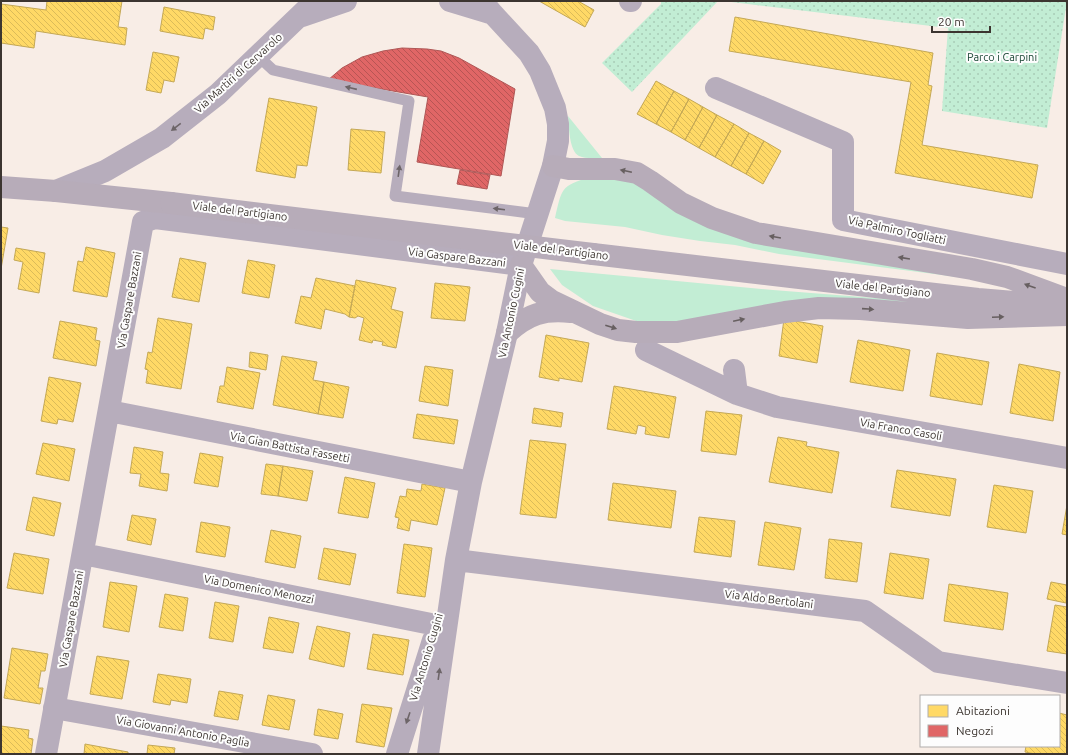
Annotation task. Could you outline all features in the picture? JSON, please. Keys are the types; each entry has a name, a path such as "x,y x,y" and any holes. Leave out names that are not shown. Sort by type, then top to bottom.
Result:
{"main road":[{"path":"553,166 569,169 598,168 627,170 650,181 687,206 712,218 749,231 812,243 972,269 1007,277 1067,299"},
{"name":"Via Martiri di Cervarolo","path":"1,187 56,191"},
{"name":"Viale del Partigiano","path":"56,191 171,203 978,299 1067,306"},
{"path":"521,265 540,292 552,301 600,324 618,330 636,332 677,332 785,312 819,308 860,309 968,318 1067,315"},
{"path":"507,333 525,319 542,312 556,310 575,313"}],"street":[{"name":"Via Martiri di Cervarolo","path":"56,191 105,171 162,138 218,94 315,1"},
{"path":"299,18 346,1"},
{"name":"Via Antonio Cugini","path":"428,754 456,560 471,482 507,333 521,265 553,166 558,141 558,124 555,108 540,71 529,54 488,8 450,1"},
{"name":"Via Palmiro Togliatti","path":"716,88 843,142 843,220 1067,264"},
{"name":"Via Gaspare Bazzani","path":"46,754 143,222 155,218 521,265"},
{"name":"Via Franco Casoli","path":"646,350 737,394 777,407 1067,458"},
{"path":"734,370 737,394"},
{"name":"Via Gian Battista Fassetti","path":"109,411 471,482"},
{"name":"Via Domenico Menozzi","path":"82,554 436,625"},
{"name":"Via Antonio Cugini","path":"397,754 402,734 432,646 436,625 456,560"},
{"name":"Via Aldo Bertolani","path":"456,560 864,610 938,662 1067,683"},
{"name":"Via Giovanni Antonio Paglia","path":"54,708 312,754"}],"lane":[{"path":"258,56 274,70 409,101 395,196 537,214"}],"green space":[{"path":"661,1 718,1 632,92 602,63 661,4"},
{"name":"Parco i Carpini","path":"723,1 1067,1 1047,128 942,111 948,28"},
{"path":"568,116 602,158 584,158 576,153 571,144"},
{"path":"590,177 636,181 679,209 973,279 779,254 735,245 662,235 625,227 565,221 555,218 559,201 564,190 573,183"},
{"path":"550,269 773,290 977,306 642,323 593,306 562,285"}],"building: Abitazioni":[{"path":"47,1 122,1 118,27 127,28 125,45 36,31 34,48 1,43 1,4 46,10"},
{"path":"539,1 578,1 594,10 585,27"},
{"path":"164,7 215,17 213,30 205,28 203,39 160,31"},
{"path":"735,17 933,53 928,85 932,86 922,145 1038,165 1032,198 895,173 911,82 729,51"},
{"path":"153,52 179,57 174,82 164,80 161,93 146,90"},
{"path":"656,81 674,91 656,124 637,114"},
{"path":"674,91 689,99 671,132 656,124"},
{"path":"269,98 317,107 307,166 297,165 295,178 256,171"},
{"path":"689,99 703,107 685,140 671,132"},
{"path":"703,107 717,115 699,148 685,140"},
{"path":"717,115 734,124 715,157 699,148"},
{"path":"734,124 749,133 731,166 715,157"},
{"path":"351,129 385,132 381,173 348,170"},
{"path":"749,133 764,141 746,174 731,166"},
{"path":"764,141 781,151 763,184 746,174"},
{"path":"1,227 8,228 1,269"},
{"path":"86,247 115,253 107,297 73,291 78,261 83,262"},
{"path":"16,248 45,253 39,293 18,289 23,262 14,260"},
{"path":"180,258 206,263 199,302 172,297"},
{"path":"248,260 275,265 269,298 242,293"},
{"path":"316,278 355,286 349,317 345,314 325,309 321,329 295,323 301,296 311,298"},
{"path":"356,280 396,288 391,309 403,312 396,348 382,345 383,342 373,340 372,343 359,340 364,318 358,316 355,318 349,317"},
{"path":"435,283 470,287 465,321 431,318"},
{"path":"158,318 192,324 181,389 146,383 148,370 145,369 148,352 152,353"},
{"path":"784,319 823,326 817,363 779,356"},
{"path":"60,321 97,328 95,340 100,341 96,366 53,358"},
{"path":"546,335 589,343 582,382 559,378 559,381 539,377"},
{"path":"858,340 910,350 903,391 850,382"},
{"path":"250,352 268,355 266,370 249,367"},
{"path":"937,353 989,362 982,405 930,396"},
{"path":"282,356 317,362 313,380 324,382 318,414 273,405"},
{"path":"1019,364 1060,372 1053,421 1010,413"},
{"path":"425,366 453,370 448,406 419,401"},
{"path":"227,367 260,373 253,409 217,402 220,386 224,386"},
{"path":"49,377 81,383 73,422 58,419 57,424 41,421"},
{"path":"324,382 349,387 343,418 318,414"},
{"path":"614,386 676,397 669,438 645,434 646,427 638,425 636,434 607,429"},
{"path":"534,408 563,413 561,427 532,423"},
{"path":"706,411 742,415 736,455 701,451"},
{"path":"417,414 458,420 454,444 413,438"},
{"path":"778,437 807,442 806,446 839,452 832,493 769,482"},
{"path":"530,440 566,444 556,518 520,514"},
{"path":"43,443 75,449 69,481 36,474"},
{"path":"134,447 163,452 160,473 169,474 167,491 139,486 141,474 130,473"},
{"path":"200,453 223,457 218,487 194,483"},
{"path":"266,464 283,466 278,496 261,494"},
{"path":"283,466 313,471 307,501 278,496"},
{"path":"897,470 956,479 950,516 891,507"},
{"path":"345,477 375,483 368,518 338,513"},
{"path":"613,483 676,491 671,528 608,520"},
{"path":"422,484 445,488 437,525 411,520 409,531 397,528 399,518 395,517 400,496 406,497 407,489 421,491"},
{"path":"994,485 1033,491 1026,533 987,527"},
{"path":"33,497 61,503 54,536 26,530"},
{"path":"1067,505 1067,535 1062,534"},
{"path":"132,515 156,519 151,545 127,540"},
{"path":"699,517 735,521 731,557 694,552"},
{"path":"201,522 230,527 225,557 196,552"},
{"path":"765,522 801,528 794,570 758,565"},
{"path":"271,530 301,536 295,568 265,562"},
{"path":"829,539 862,543 857,582 825,578"},
{"path":"404,544 432,548 425,597 397,593"},
{"path":"324,548 356,554 350,585 318,579"},
{"path":"14,553 49,559 43,594 7,588"},
{"path":"890,553 929,559 923,599 884,593"},
{"path":"110,582 137,586 129,632 103,627"},
{"path":"1051,582 1067,585 1066,603 1047,599"},
{"path":"949,584 1008,593 1003,630 944,621"},
{"path":"165,594 188,598 183,631 159,627"},
{"path":"215,602 239,606 233,642 209,638"},
{"path":"1055,605 1067,607 1067,654 1047,651"},
{"path":"269,617 299,623 293,653 263,648"},
{"path":"317,626 350,633 344,667 309,659"},
{"path":"373,634 409,640 403,675 367,669"},
{"path":"12,648 48,654 45,671 41,671 38,688 43,688 40,704 4,698"},
{"path":"97,656 129,661 122,699 90,694"},
{"path":"158,674 191,679 187,703 171,700 170,705 153,702"},
{"path":"219,691 243,695 238,720 214,716"},
{"path":"268,695 295,700 289,730 262,725"},
{"path":"362,704 392,708 384,747 356,742"},
{"path":"318,709 343,714 338,739 314,735"},
{"path":"1060,713 1067,715 1067,754 1035,754 1025,752 1026,747 1060,747"},
{"path":"1,726 29,730 28,738 33,739 31,754 1,754"},
{"path":"85,744 128,752 128,754 84,754"},
{"path":"148,745 175,748 174,754 147,754"}],"building: Negozi":[{"path":"402,48 441,51 459,58 515,89 501,176 417,162 428,97 328,80 342,68 362,57 383,51"},
{"path":"460,170 490,175 487,189 457,184"}]}
